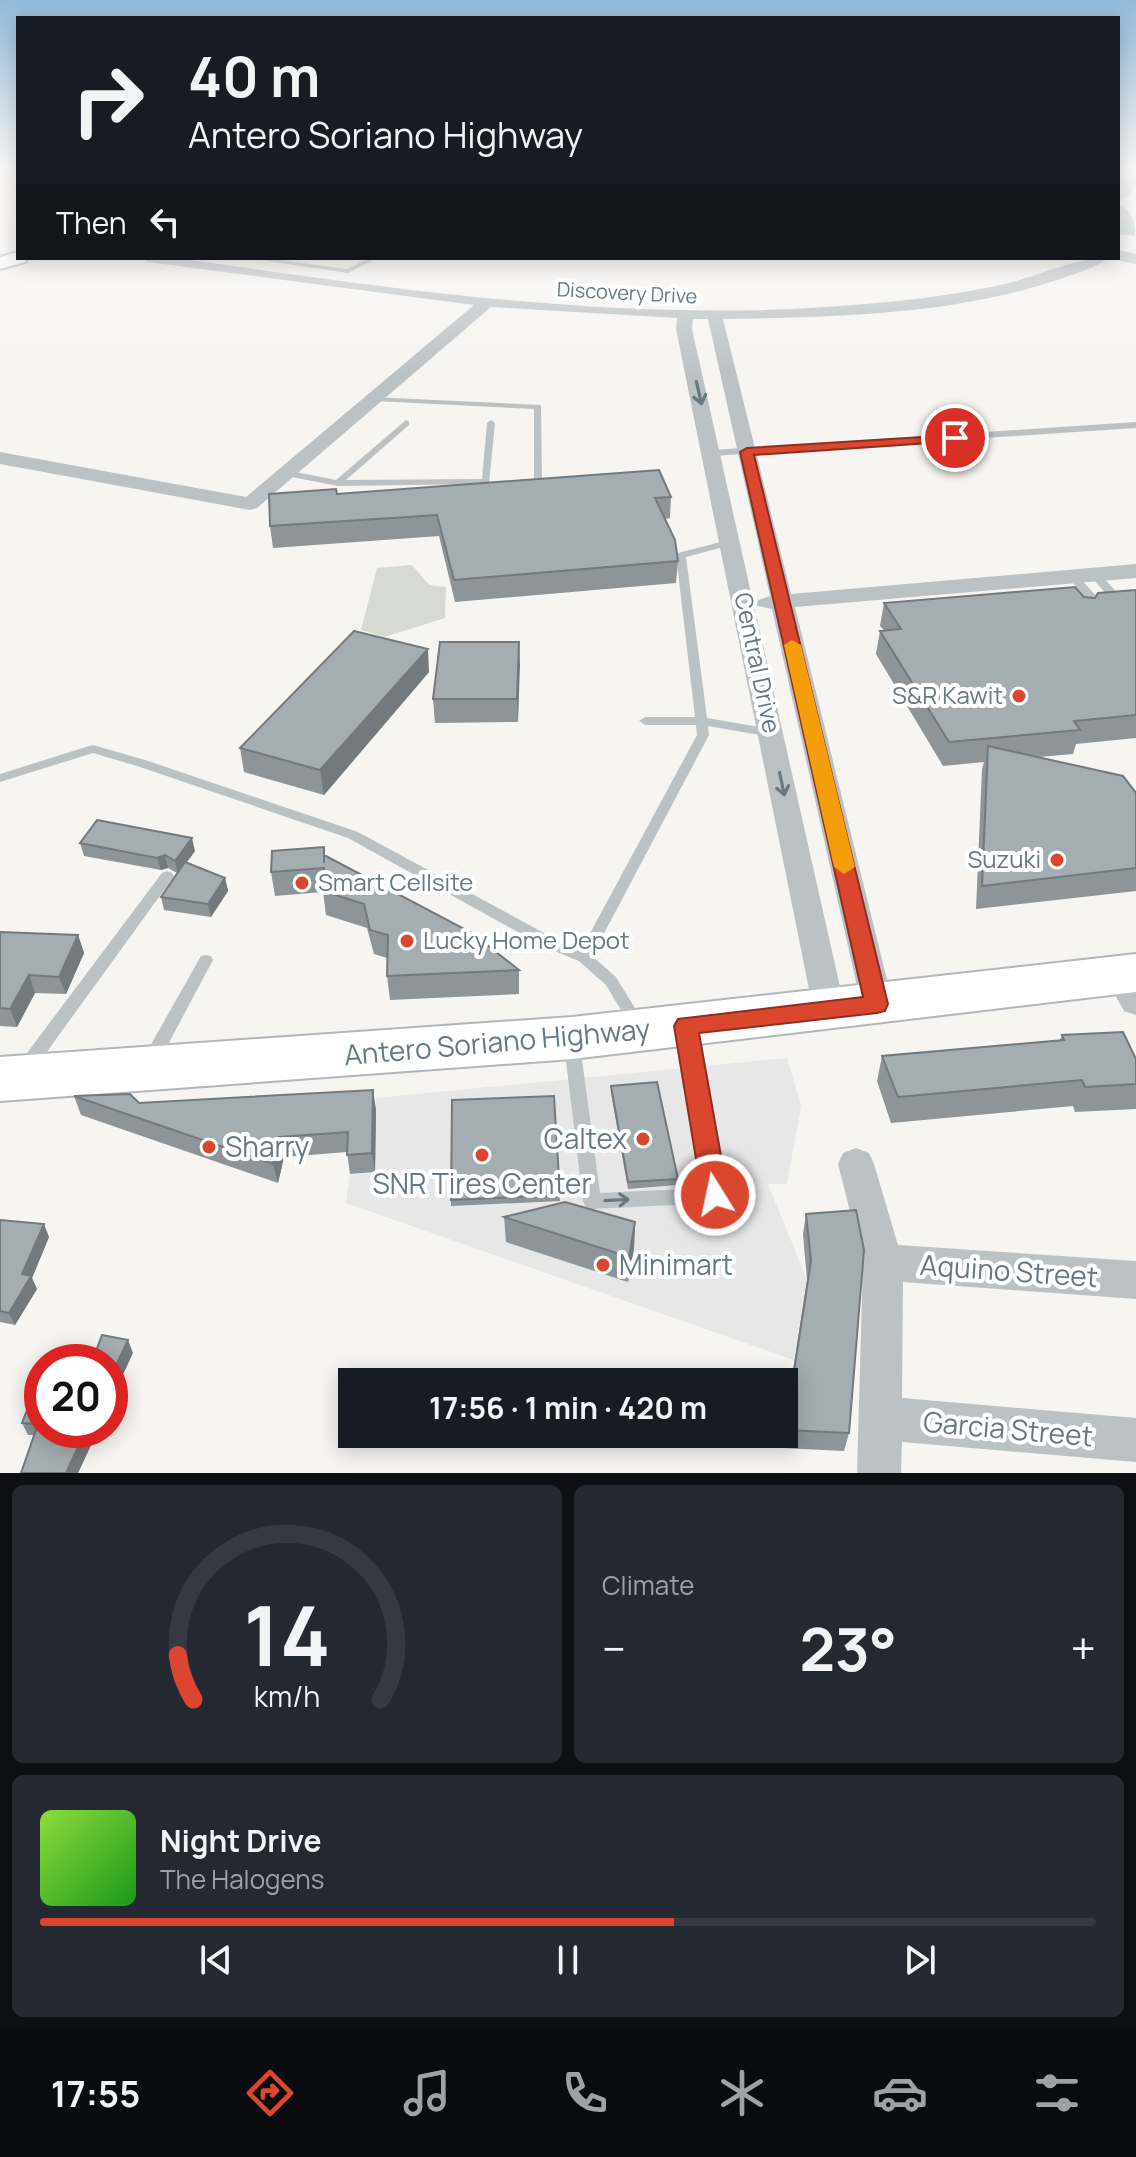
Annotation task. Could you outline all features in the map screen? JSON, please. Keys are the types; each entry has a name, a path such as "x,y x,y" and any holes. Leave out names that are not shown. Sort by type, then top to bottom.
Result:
{"main road":[{"name":"Antero Soriano Highway","path":"9,1079 572,1038 853,1007 1131,983"}],"street":[{"path":"1122,250 1136,259"},
{"name":"Discovery Drive","path":"163,260 487,302 586,312 685,317 847,310 954,297 1046,279 1095,260"},
{"path":"0,458 250,504 487,302"},
{"name":"Central Drive","path":"685,317 684,329 772,733 853,1007"},
{"name":"Central Drive","path":"715,317 782,602 853,1007"},
{"path":"745,605 1136,571"},
{"path":"856,1164 883,1262 879,1473"},
{"name":"Aquino Street","path":"883,1262 1136,1280"},
{"name":"Garcia Street","path":"879,1418 1136,1440"}],"lane":[{"path":"265,260 348,271 370,260"},
{"path":"374,399 538,407 538,479"},
{"path":"338,483 406,423"},
{"path":"286,473 338,483 486,482 491,423"},
{"path":"713,453 1136,425"},
{"path":"584,957 703,735 681,555 732,542"},
{"path":"1084,576 1105,600"},
{"path":"1084,576 1118,613"},
{"path":"645,721 702,721 772,733"},
{"path":"0,778 93,749 141,763 353,835 550,943 584,957 663,1028 715,1195 592,1201 572,1038"},
{"path":"9,1079 167,876"},
{"path":"146,1070 206,960"}],"shaded area":[{"path":"412,565 429,585 446,587 445,618 384,637 361,630 377,568"},
{"path":"787,1058 801,1106 787,1184 768,1184 807,1280 794,1360 346,1203 350,1175 375,1172 376,1098"}],"building":[{"path":"659,470 671,497 655,498 675,540 678,561 454,580 437,515 270,526 269,494 336,489 337,494"},
{"name":"S&R Kawit","path":"1075,587 1084,597 1095,598 1098,593 1136,590 1136,715 1074,721 1080,730 949,742 880,631 901,629 884,603"},
{"path":"354,631 428,649 320,770 240,748"},
{"path":"440,642 519,642 517,699 433,699"},
{"name":"Suzuki","path":"988,746 1123,776 1136,793 1136,868 982,886"},
{"path":"97,820 192,838 175,861 165,855 157,858 80,843"},
{"path":"324,847 324,855 472,933 519,970 387,976 388,935 370,930 364,904 323,891 324,868 271,872 272,851"},
{"path":"185,862 225,878 208,904 161,897"},
{"path":"0,932 78,935 59,977 29,975 10,1009 0,1008"},
{"path":"1123,1032 1136,1059 1136,1084 1085,1087 1082,1080 898,1097 882,1056 1064,1040 1062,1035"},
{"name":"Caltex","path":"657,1082 678,1179 628,1182 611,1086"},
{"path":"373,1090 372,1153 347,1155 348,1132 279,1137 273,1164 74,1096 130,1094 139,1103"},
{"path":"554,1096 560,1195 451,1200 452,1100"},
{"path":"565,1202 635,1222 629,1257 504,1217"},
{"path":"856,1210 864,1250 849,1433 798,1431 798,1368 795,1368 811,1261 806,1214"},
{"path":"0,1220 44,1224 22,1274 31,1276 9,1313 0,1311"},
{"path":"102,1335 128,1340 126,1344 99,1344"},
{"path":"30,1448 78,1448 66,1473 21,1473"}],"slow traffic":[{"path":"792,645 844,867"}],"place":[{"name":"S&R Kawit","path":"1019,696"},
{"name":"Suzuki","path":"1057,860"},
{"name":"Smart Cellsite","path":"302,883"},
{"name":"Lucky Home Depot","path":"407,941"},
{"name":"Caltex","path":"643,1139"},
{"name":"Sharry","path":"209,1147"},
{"name":"SNR Tires Center","path":"482,1155"},
{"name":"Minimart","path":"603,1265"}],"route":[{"path":"715,1195 686,1026 877,1004 747,452 955,438"}]}
